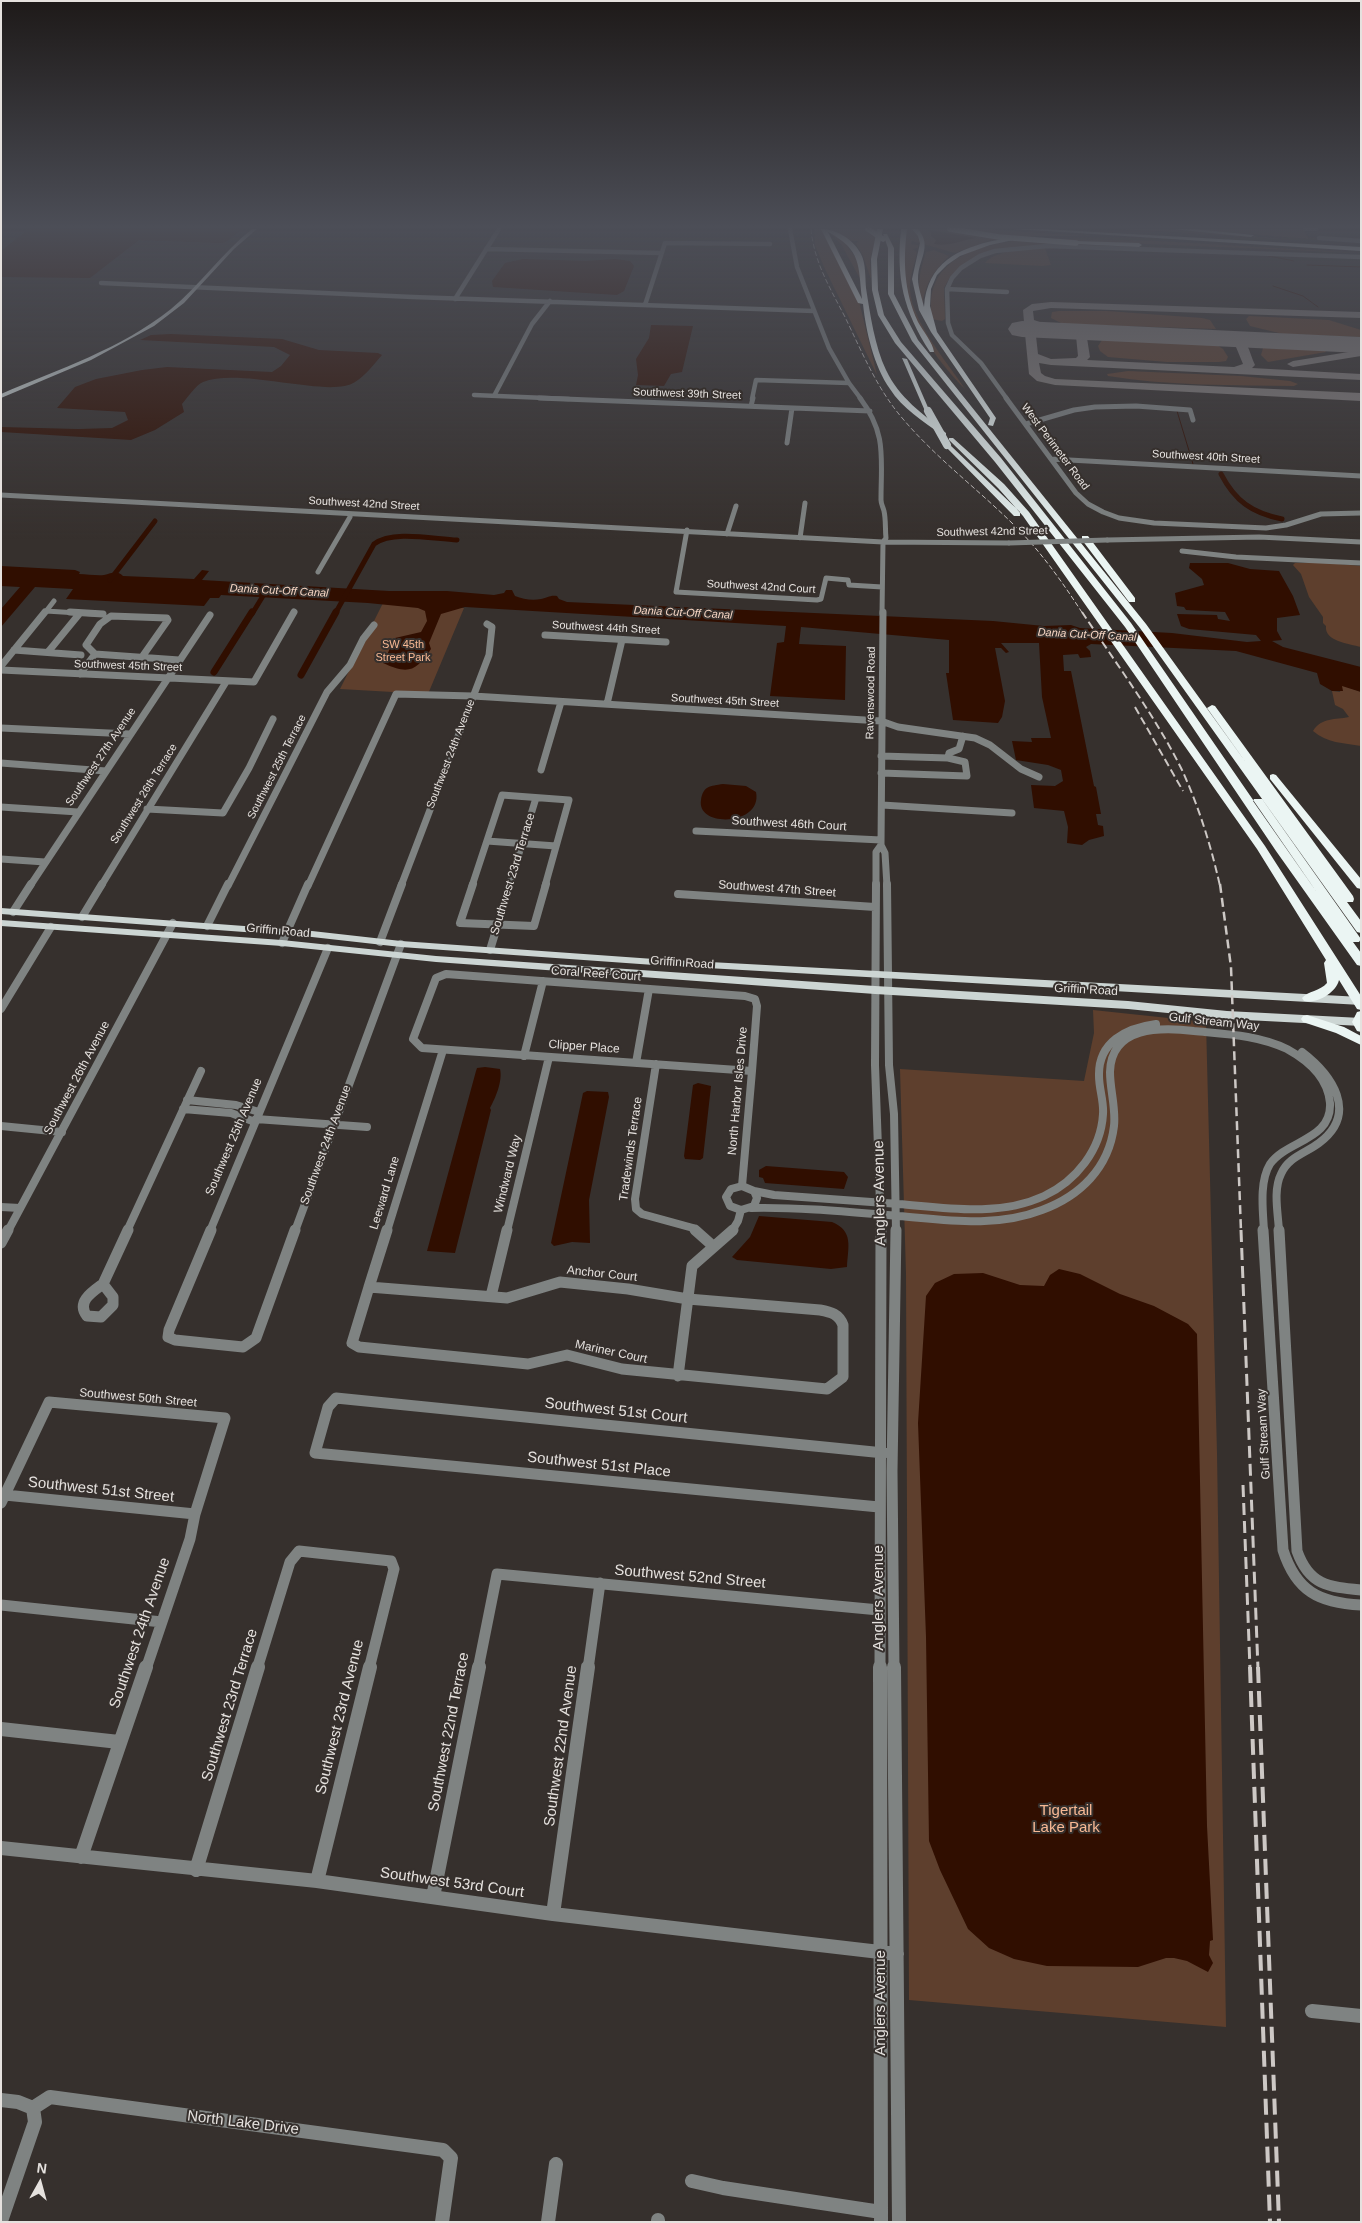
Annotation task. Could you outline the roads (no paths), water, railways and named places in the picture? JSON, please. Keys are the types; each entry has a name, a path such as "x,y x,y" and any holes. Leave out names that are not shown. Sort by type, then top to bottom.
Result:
{"highway":[{"path":"872,333 882,368 893,389 914,411 949,442 1052,551 1261,848 1359,1003"},
{"path":"891,333 928,411 949,442 993,469 1051,525"},
{"path":"892,333 916,366 1139,626"},
{"path":"897,333 930,378 1000,457 1139,626 1361,947"},
{"path":"911,333 932,363 1040,495 1139,626 1361,929"},
{"path":"917,333 932,363"},
{"path":"921,333 942,367 1118,579 1139,626"},
{"path":"935,333 993,418 991,425"},
{"path":"1157,650 1228,730 1361,916"},
{"path":"1157,650 1280,849 1361,962"},
{"path":"1228,730 1242,739 1361,886"},
{"path":"1308,998 1323,994 1334,982 1326,949"},
{"path":"1307,1019 1340,1030 1361,1041"}],"main road":[{"path":"1,392 68,364 130,333"},
{"path":"1,396 97,355 138,333"},
{"name":"Griffin Road","path":"1,911 288,932 401,944 642,961 1308,998 1359,1003"},
{"path":"1,915 13,912"},
{"path":"1,923 38,914"},
{"name":"Griffin Road","path":"1,923 282,943 397,956 888,991 1128,1005 1227,1015 1360,1022"},
{"path":"484,962 498,958 537,960 553,954"},
{"path":"556,966 569,961 630,965 642,961"},
{"path":"1040,999 1081,994 1114,996 1124,993 1124,989"},
{"path":"1128,1005 1132,999 1138,996 1180,997 1192,992"}],"street":[{"path":"494,396 527,333"},
{"name":"Ravenswood Road","path":"823,333 829,348 849,383 870,411 880,434 882,448 882,509 880,511 880,538 883,542 881,842 885,853 889,975"},
{"name":"West Perimeter Road","path":"951,333 959,344 978,360 1085,502 1104,513 1131,520 1266,528 1288,525 1322,514 1361,513"},
{"path":"751,406 756,380 849,383"},
{"name":"Southwest 39th Street","path":"474,395 870,411"},
{"path":"1026,424 1039,423 1067,412 1099,407 1190,410 1193,420"},
{"path":"786,443 792,408"},
{"name":"Southwest 40th Street","path":"1051,459 1361,476"},
{"name":"Southwest 42nd Street","path":"1,495 687,532"},
{"name":"Southwest 42nd Street","path":"1,500 883,542 1009,543 1259,537 1361,542"},
{"path":"800,538 805,503"},
{"path":"727,534 736,506"},
{"path":"294,514 312,511"},
{"path":"318,572 350,516"},
{"path":"469,522 484,520"},
{"name":"Southwest 42nd Court","path":"687,532 676,592 817,600 821,599 826,578 848,580 849,586 882,587"},
{"path":"1182,551 1236,557 1361,563"},
{"path":"1,668 54,601"},
{"path":"46,611 103,614"},
{"name":"Southwest 45th Street","path":"1,668 166,679 254,682 294,612"},
{"path":"48,652 80,613"},
{"path":"142,657 167,618 118,615 107,618 100,624 86,645 95,654 179,660"},
{"name":"Southwest 27th Avenue","path":"13,912 210,615"},
{"name":"Southwest 24th Avenue","path":"380,942 490,651 492,626 487,624"},
{"name":"Southwest 25th Terrace","path":"207,926 327,692 346,670 368,630 374,625"},
{"name":"Southwest 44th Street","path":"545,635 666,642"},
{"path":"606,704 622,640"},
{"path":"14,650 81,654"},
{"path":"80,674 95,654"},
{"name":"Southwest 26th Terrace","path":"82,917 226,682"},
{"name":"Southwest 45th Street","path":"288,932 392,699 396,694 473,696 881,720 898,727 975,738 990,744 1021,769 1039,777"},
{"path":"541,770 561,702"},
{"path":"147,809 223,813 249,768 273,719"},
{"path":"1,728 130,734"},
{"path":"948,758 949,753 959,749 963,736"},
{"path":"881,756 948,758 965,762 966,776 881,773"},
{"path":"1,763 106,770"},
{"path":"502,795 536,798 569,800 534,926 460,923 502,795"},
{"name":"Southwest 23rd Terrace","path":"490,950 536,798"},
{"path":"882,805 1012,813"},
{"path":"1,807 78,812"},
{"name":"Southwest 46th Court","path":"696,831 881,842"},
{"path":"487,841 556,846"},
{"name":"Ravenswood Road","path":"875,974 876,852 881,842"},
{"path":"1,859 45,862"},
{"name":"Southwest 47th Street","path":"678,894 875,907"},
{"name":"Southwest 26th Avenue","path":"1,1243 173,923"},
{"path":"1,1009 51,927"},
{"path":"282,943 288,932"},
{"name":"Southwest 24th Avenue","path":"250,1344 256,1338 401,944"},
{"name":"Southwest 25th Avenue","path":"250,1344 243,1347 175,1340 168,1337 169,1330 328,948"},
{"name":"Coral Reef Court","path":"416,1044 412,1040 436,978 446,974 745,996 755,999"},
{"name":"Anglers Avenue","path":"875,974 875,1066 881,1209 879,1452 881,2217"},
{"name":"Anglers Avenue","path":"889,975 889,1065 894,1114 897,1209 892,1453 899,2222"},
{"path":"524,1056 543,981"},
{"path":"636,1063 649,989"},
{"name":"North Harbor Isles Drive","path":"742,1186 757,1006 755,999"},
{"name":"Gulf Stream Way","path":"881,1209 970,1210 1003,1208 1032,1200 1059,1188 1070,1180 1087,1162 1099,1136 1103,1111 1099,1068 1102,1054 1113,1039 1131,1029 1153,1024 1172,1024 1249,1032 1277,1039 1293,1046 1310,1058 1330,1077 1337,1093 1340,1107 1335,1126 1328,1136 1292,1158 1279,1174 1277,1184 1282,1309 1298,1551 1301,1564 1308,1574 1318,1582 1329,1586 1361,1590"},
{"name":"Gulf Stream Way","path":"897,1209 971,1222 1001,1221 1033,1214 1050,1208 1073,1196 1092,1180 1101,1168 1110,1148 1115,1116 1111,1064 1121,1044 1134,1035 1162,1029 1252,1037 1273,1043 1302,1058 1316,1072 1324,1085 1330,1101 1329,1114 1324,1126 1318,1132 1278,1154 1267,1170 1264,1186 1265,1245 1283,1550 1290,1571 1298,1583 1309,1593 1329,1603 1361,1605"},
{"name":"Clipper Place","path":"416,1044 422,1048 443,1050 752,1071"},
{"name":"Leeward Lane","path":"352,1343 443,1050"},
{"name":"Windward Way","path":"492,1296 549,1057"},
{"name":"Tradewinds Terrace","path":"656,1064 635,1199 636,1209 642,1214 694,1228 713,1246"},
{"path":"102,1284 201,1071"},
{"path":"185,1104 212,1107 257,1118 367,1127"},
{"path":"1,1126 62,1132"},
{"path":"742,1186 754,1191 781,1196 811,1198 881,1209 746,1209 730,1206 726,1197 731,1189 742,1186"},
{"path":"678,1376 692,1266 700,1255 734,1231 746,1209 757,1198 754,1191"},
{"path":"780,1208 781,1196"},
{"path":"810,1208 811,1198"},
{"path":"1,1207 20,1208"},
{"name":"Anchor Court","path":"369,1287 507,1298 560,1282 628,1289 688,1299 820,1310 834,1313 841,1320 843,1329 843,1377 835,1384"},
{"name":"Mariner Court","path":"352,1343 359,1347 528,1364 567,1355 622,1369 678,1376 827,1389 835,1384"},
{"path":"315,1453 328,1407 336,1398"},
{"name":"Southwest 51st Court","path":"336,1398 892,1453"},
{"name":"Southwest 50th Street","path":"3,1499 49,1402 225,1418"},
{"name":"Southwest 24th Avenue","path":"81,1856 190,1539 195,1514 225,1418"},
{"name":"Southwest 51st Place","path":"315,1453 879,1508"},
{"name":"Southwest 51st Street","path":"3,1499 195,1514"},
{"name":"Southwest 23rd Terrace","path":"196,1870 290,1562 299,1551 391,1561"},
{"name":"Southwest 23rd Avenue","path":"317,1881 394,1569 391,1561"},
{"name":"Southwest 52nd Street","path":"498,1574 879,1610"},
{"name":"Southwest 22nd Terrace","path":"433,1897 498,1574"},
{"name":"Southwest 22nd Avenue","path":"553,1914 600,1583"},
{"path":"1,1606 162,1622"},
{"path":"1,1729 119,1742"},
{"name":"Southwest 53rd Court","path":"1,1848 196,1870 317,1881 553,1914 897,1954"},
{"path":"1312,2011 1361,2016"},
{"name":"North Lake Drive","path":"33,2108 50,2098 443,2150 451,2158 442,2222"},
{"path":"1,2100 18,2102 33,2108 34,2122 1,2221"},
{"path":"548,2222 556,2164"},
{"path":"692,2181 881,2217"}],"water":[{"path":"650,333 691,333 682,372 671,374 664,386 636,385 638,375 636,359 649,338"},
{"path":"171,334 282,339 319,350 378,353 382,355 359,379 343,386 306,386 240,378 220,378 203,382 182,404 184,412 155,430 131,440 1,432 1,427 112,428 128,420 125,412 57,408 75,387 96,379 167,367 272,372 281,366 290,355 274,347 140,340 151,335"},
{"name":"Dania Cut-Off Canal","path":"1190,563 1228,563 1250,569 1279,571 1293,596 1300,615 1277,618 1277,631 1282,640 1272,641 1283,647 1361,667 1361,692 1342,686 1343,691 1332,691 1320,684 1317,673 1236,651 1091,644 1086,647 1090,651 1091,657 1080,658 1078,654 1063,655 1064,671 1071,671 1101,814 1096,814 1098,825 1103,826 1104,836 1089,840 1082,845 1067,843 1068,827 1064,811 1034,808 1031,785 1055,786 1063,781 1061,770 1048,765 1016,760 1012,741 1032,742 1031,738 1051,738 1042,697 1039,643 1001,643 1009,652 1006,653 1001,648 995,648 1005,701 1002,717 998,723 953,720 946,673 949,673 949,640 801,627 799,644 846,646 845,700 770,696 777,643 784,642 786,626 465,607 441,614 429,643 431,649 421,662 406,670 383,663 395,638 421,632 427,621 425,611 418,608 368,603 221,595 219,598 210,598 204,606 66,599 73,589 35,587 1,627 1,609 20,587 1,586 1,566 75,570 80,572 79,574 104,575 116,573 123,576 194,579 202,570 209,571 202,580 389,591 447,591 494,595 504,593 506,590 512,590 515,596 531,600 557,596 559,599 567,602 993,621 1044,626 1071,625 1080,628 1172,633 1247,642 1261,641 1256,635 1189,629 1181,626 1177,614 1217,615 1218,619 1230,621 1225,612 1186,610 1184,607 1177,606 1175,593 1204,585 1202,579 1189,568"},
{"path":"723,784 746,786 756,792 755,803 750,812 740,817 718,819 708,815 702,809 701,800 705,789"},
{"path":"477,1068 500,1069 501,1074 496,1095 490,1108 455,1253 427,1251 476,1071"},
{"path":"698,1083 711,1086 703,1158 700,1160 685,1159 693,1085"},
{"path":"587,1091 608,1092 609,1097 589,1200 590,1243 572,1242 554,1246 551,1243 583,1093"},
{"path":"766,1166 844,1172 848,1177 844,1189 765,1183 763,1178 759,1177 759,1170"},
{"path":"759,1216 832,1222 839,1226 844,1230 848,1240 847,1267 831,1269 737,1260 732,1257 750,1237"},
{"name":"Tigertail Lake Park","path":"1059,1269 1080,1274 1120,1294 1154,1306 1188,1324 1197,1334 1207,1826 1213,1940 1210,1941 1209,1955 1213,1963 1208,1972 1187,1961 1174,1958 1166,1958 1138,1967 1047,1966 1014,1959 989,1948 968,1929 940,1870 929,1841 926,1637 918,1423 926,1296 935,1283 954,1274 983,1273 1020,1285 1044,1286 1050,1275"}],"waterway":[{"path":"1177,411 1193,464"},
{"path":"1221,474 1232,492 1239,499 1253,509 1282,519"},
{"path":"110,580 155,521"},
{"path":"335,614 374,544 392,537 402,536 457,540"},
{"name":"Dania Cut-Off Canal","path":"252,614 266,591"},
{"path":"214,672 252,612"},
{"path":"301,675 336,612"}],"railway":[{"path":"853,333 885,395 903,419 930,448 1026,537 1052,569 1083,614"},
{"path":"1082,612 1148,710 1172,750 1194,798 1213,856 1220,886"},
{"path":"1135,707 1183,791"},
{"path":"1220,884 1231,967 1241,1231"},
{"path":"1241,1230 1258,1669"},
{"path":"1243,1485 1250,1669"},
{"path":"1250,1667 1270,2222"},
{"path":"1258,1667 1279,2222"}],"park label":[{"name":"SW 45th Street Park","path":"403,651"}]}
